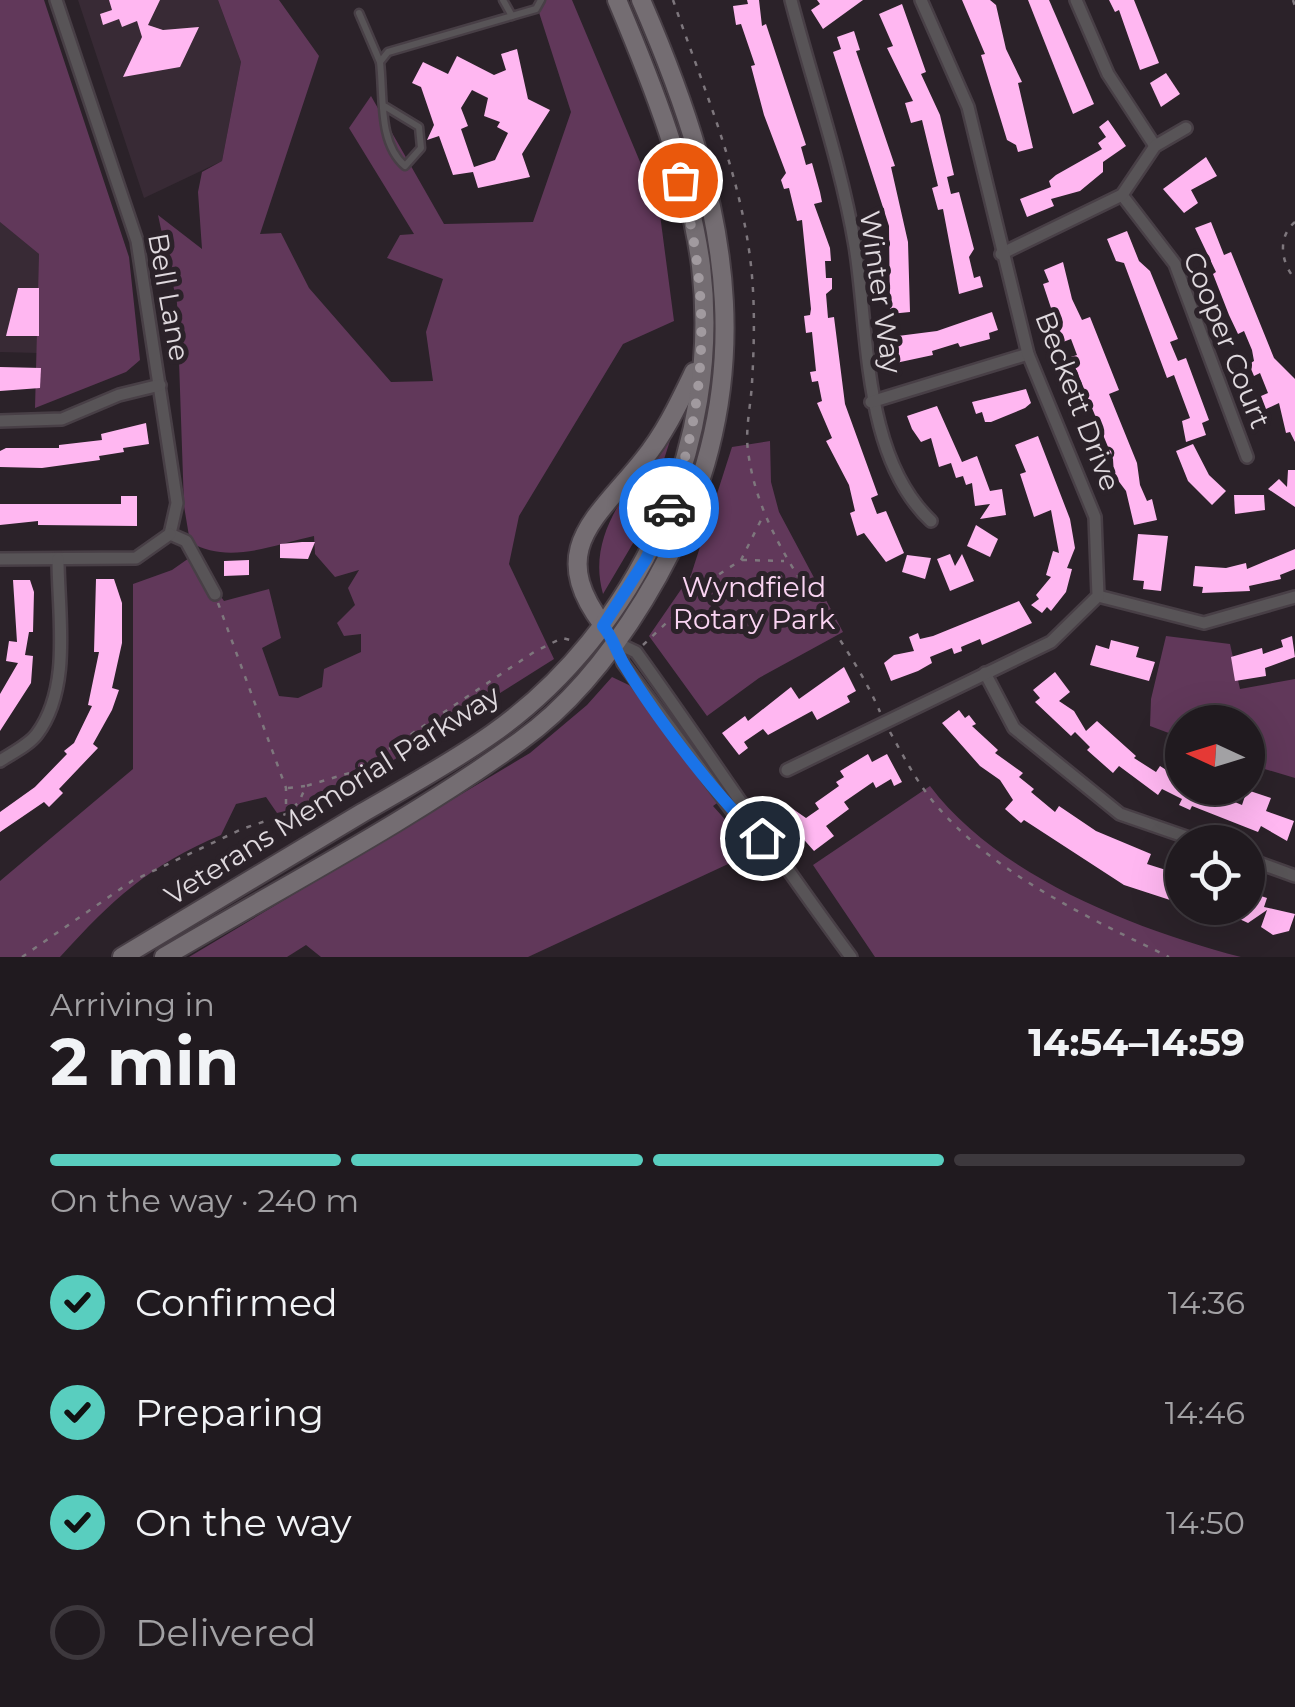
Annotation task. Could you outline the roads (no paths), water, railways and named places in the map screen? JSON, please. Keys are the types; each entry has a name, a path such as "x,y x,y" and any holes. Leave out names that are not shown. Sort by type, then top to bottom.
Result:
{"main road":[{"name":"Veterans Memorial Parkway","path":"122,957 493,734 564,673 603,626 646,559 675,492 693,424 703,293 695,233 650,85 617,0"},
{"name":"Veterans Memorial Parkway","path":"164,957 523,740 584,686 617,643 689,514 718,422 726,344 723,276 711,196 686,115 641,0"},
{"path":"603,626 582,598 578,582 588,522 654,444 701,358"}],"street":[{"name":"Bell Lane","path":"56,0 137,241 178,503 170,534"},
{"name":"Winter Way","path":"790,0 854,244 871,402 911,502 931,521"},
{"name":"Beckett Drive","path":"921,0 968,107 1028,354 1096,517 1098,596"},
{"path":"1076,0 1108,74 1156,146"},
{"path":"1001,254 1122,195 1156,146 1186,128"},
{"name":"Cooper Court","path":"1122,195 1175,264 1246,456"},
{"path":"871,402 1028,354"},
{"path":"0,421 62,419 118,395 160,385"},
{"path":"0,559 136,558 170,534 183,538 215,594"},
{"path":"0,761 35,737 55,691 58,559"},
{"path":"787,770 1051,642 1098,596 1204,623 1295,597"},
{"path":"603,626 617,643 636,652 748,808 762,838 852,957"},
{"path":"617,643 622,663 738,818 762,838"},
{"path":"985,673 1014,728 1120,814 1165,830"},
{"path":"1265,865 1295,876"}],"lane":[{"path":"503,0 514,16"},
{"path":"380,62 388,52 536,10 540,0"},
{"path":"359,13 380,62 392,154 405,166 421,148 419,127 386,107"}],"park label":[{"name":"Wyndfield Rotary Park","path":"754,603"}]}
